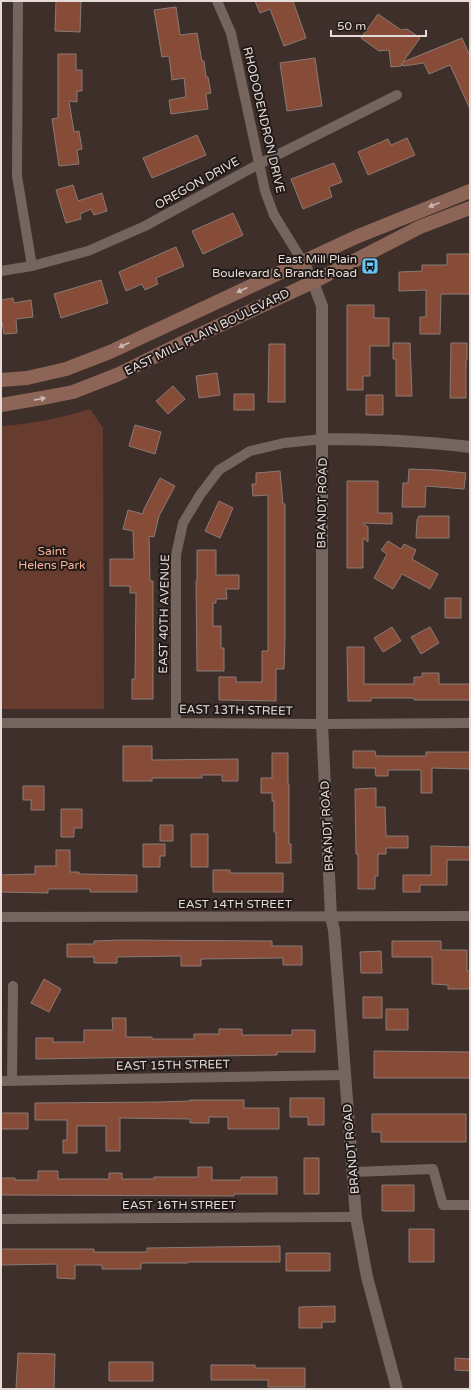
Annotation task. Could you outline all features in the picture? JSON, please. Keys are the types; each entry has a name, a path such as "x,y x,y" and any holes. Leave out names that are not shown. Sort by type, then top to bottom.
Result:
{"main road":[{"name":"EAST MILL PLAIN BOULEVARD","path":"1,380 27,378 66,369 110,352 356,237 470,191"},
{"name":"EAST MILL PLAIN BOULEVARD","path":"1,405 73,392 119,374 190,339 313,282 420,227 470,208"}],"street":[{"path":"18,1 17,176 32,266"},
{"name":"RHODODENDRON DRIVE","path":"217,1 231,33 265,191 274,216 303,262"},
{"name":"OREGON DRIVE","path":"1,271 32,266 88,251 145,226 259,164 397,95"},
{"name":"BRANDT ROAD","path":"303,262 313,282 322,306 322,724 331,917 334,930 356,1217 367,1277 396,1389"},
{"path":"323,439 379,440 434,443 470,447"},
{"name":"EAST 40TH AVENUE","path":"176,722 176,555 183,523 200,494 219,470 250,451 284,443 323,439"},
{"name":"EAST 13TH STREET","path":"1,723 470,723"},
{"name":"EAST 14TH STREET","path":"1,917 470,916"},
{"path":"12,1082 13,986"},
{"name":"EAST 15TH STREET","path":"1,1081 345,1075"},
{"path":"353,1172 433,1169 444,1205 470,1205"},
{"name":"EAST 16TH STREET","path":"1,1219 356,1217"}],"green space":[{"name":"Saint Helens Park","path":"90,409 103,428 104,709 1,709 1,426 46,420"}],"building":[{"path":"56,1 81,1 80,32 55,31"},
{"path":"255,1 293,1 306,38 284,46 270,9 260,13"},
{"path":"176,7 180,35 197,33 202,61 204,61 206,77 208,77 211,93 206,94 208,109 171,114 169,100 186,97 184,78 172,80 169,56 162,57 154,10"},
{"path":"378,14 401,30 407,29 420,38 403,62 462,38 470,56 470,109 450,65 429,74 424,63 403,66 402,63 401,66 391,67 389,50 379,51 361,38"},
{"path":"58,54 76,54 76,70 82,70 82,91 77,91 77,102 69,101 74,132 79,131 82,149 77,150 79,164 59,166 52,119 58,118"},
{"path":"315,58 322,106 287,111 280,63"},
{"path":"197,135 206,155 152,178 143,158"},
{"path":"407,138 415,155 368,175 358,152 388,139 391,145"},
{"path":"334,163 342,182 329,187 332,197 303,209 291,179"},
{"path":"73,185 78,201 102,193 107,211 94,215 91,209 80,214 81,219 66,223 56,190"},
{"path":"233,213 243,235 203,254 192,231"},
{"path":"176,247 184,266 156,278 158,284 145,290 142,284 126,291 119,272"},
{"path":"447,254 470,254 470,294 441,294 440,334 420,334 420,317 426,317 426,290 399,291 399,272 422,271 422,265 447,265"},
{"path":"101,280 108,303 61,318 54,294"},
{"path":"13,298 14,303 31,300 33,317 16,319 17,333 4,334 1,322 1,300"},
{"path":"347,305 374,305 374,318 389,318 389,346 370,346 370,376 363,376 363,390 347,390"},
{"path":"393,343 410,343 412,396 396,396 396,359 393,359"},
{"path":"451,343 467,343 466,398 450,398"},
{"path":"269,344 285,344 285,402 268,402"},
{"path":"217,373 220,395 199,398 196,376"},
{"path":"173,386 185,399 168,414 156,401"},
{"path":"234,394 254,394 254,410 234,410"},
{"path":"366,395 383,395 383,415 366,415"},
{"path":"135,425 161,432 155,454 129,446"},
{"path":"409,469 466,473 464,489 426,486 425,507 402,507 403,483 408,483"},
{"path":"280,471 283,504 285,504 285,639 284,669 276,669 276,701 219,700 219,677 236,677 236,682 262,682 262,651 268,651 268,495 253,496 252,484 256,484 256,473"},
{"path":"160,478 175,486 159,516 154,537 149,536 150,581 153,581 153,699 132,699 132,679 135,679 136,593 130,593 130,586 110,586 110,559 134,559 133,531 123,529 128,510 143,514 144,509"},
{"path":"347,481 378,481 378,513 392,513 392,524 363,523 368,527 368,542 363,538 363,568 347,568"},
{"path":"219,501 233,508 220,538 205,531"},
{"path":"419,516 449,516 449,538 416,538 417,520"},
{"path":"388,541 401,549 404,544 416,550 412,559 438,574 430,589 402,574 393,589 374,578 387,554 381,550"},
{"path":"197,550 216,550 216,575 239,575 239,589 226,589 227,599 216,599 216,603 213,603 213,626 221,626 221,648 224,648 224,671 197,671"},
{"path":"445,598 461,598 461,618 445,618"},
{"path":"392,627 401,641 383,652 374,638"},
{"path":"430,627 439,643 421,654 411,637"},
{"path":"347,647 364,647 364,684 414,684 414,677 422,677 422,673 439,673 439,684 470,684 470,700 371,698 371,701 348,701"},
{"path":"123,746 152,746 152,760 238,759 238,781 222,781 222,775 202,775 202,778 152,778 152,781 123,781"},
{"path":"353,751 375,751 376,756 426,756 426,752 470,752 470,769 432,768 432,793 421,793 421,770 388,770 388,776 376,776 375,768 353,768"},
{"path":"272,753 288,753 289,844 291,844 291,863 276,863 274,801 272,801 272,793 261,793 261,778 272,778"},
{"path":"23,786 44,786 44,810 31,810 31,800 23,800"},
{"path":"376,788 376,807 385,807 386,836 408,836 408,848 386,848 386,854 378,854 378,876 375,876 375,889 358,889 355,789"},
{"path":"61,809 82,809 82,828 74,828 74,837 61,837"},
{"path":"160,825 173,825 173,841 160,841"},
{"path":"191,834 208,834 208,867 191,867"},
{"path":"143,844 165,844 165,856 160,856 160,867 143,867"},
{"path":"431,846 470,847 470,860 447,860 447,885 420,885 420,892 403,892 403,875 431,875"},
{"path":"56,850 70,850 70,872 79,872 79,874 137,875 137,892 90,892 90,889 48,889 48,893 1,892 1,875 35,874 35,866 56,866"},
{"path":"213,870 230,870 230,873 283,873 283,892 213,892"},
{"path":"94,941 272,941 272,946 302,946 302,965 283,965 283,958 201,959 201,966 181,966 181,956 117,957 117,963 94,963 94,957 67,957 67,944 94,944"},
{"path":"392,941 441,941 441,950 467,950 467,971 470,971 470,989 448,989 448,985 432,984 432,957 392,957"},
{"path":"381,951 382,973 361,973 360,952"},
{"path":"44,979 61,989 49,1012 31,1003"},
{"path":"363,997 382,997 382,1018 363,1018"},
{"path":"386,1009 408,1009 408,1030 386,1030"},
{"path":"112,1018 126,1018 126,1037 152,1037 152,1039 194,1039 194,1034 219,1034 219,1029 242,1029 242,1035 292,1035 292,1030 315,1030 315,1052 277,1052 277,1055 36,1059 36,1038 53,1038 53,1042 84,1042 84,1030 113,1030"},
{"path":"374,1051 470,1052 470,1078 374,1078"},
{"path":"290,1098 324,1098 324,1125 308,1125 308,1117 290,1117"},
{"path":"190,1100 244,1100 244,1108 279,1108 279,1129 228,1129 228,1117 209,1117 209,1123 190,1123 190,1119 120,1118 120,1151 106,1151 106,1126 77,1126 77,1153 63,1153 63,1140 67,1140 67,1120 35,1120 35,1103 160,1102"},
{"path":"1,1113 28,1113 28,1129 1,1129"},
{"path":"372,1114 466,1114 466,1142 381,1142 381,1132 372,1132"},
{"path":"304,1158 319,1158 319,1194 304,1194"},
{"path":"198,1167 212,1167 212,1180 241,1180 241,1177 277,1177 277,1194 234,1194 234,1196 1,1195 1,1178 15,1178 15,1180 38,1180 38,1171 58,1171 58,1179 109,1179 109,1173 122,1173 122,1179 154,1179 154,1177 198,1177"},
{"path":"382,1185 414,1185 414,1211 382,1211"},
{"path":"409,1229 434,1229 434,1262 409,1262"},
{"path":"280,1246 280,1262 141,1263 141,1269 102,1269 102,1265 75,1265 75,1279 57,1278 57,1264 1,1265 1,1249 94,1249 94,1252 147,1252 147,1248"},
{"path":"286,1253 330,1253 330,1271 286,1271"},
{"path":"335,1306 335,1322 322,1322 322,1328 299,1328 299,1307"},
{"path":"18,1353 55,1354 54,1389 16,1389"},
{"path":"455,1358 470,1359 470,1371 455,1370"},
{"path":"109,1362 153,1362 153,1381 109,1381"},
{"path":"211,1365 255,1365 255,1368 305,1368 305,1387 268,1387 268,1380 211,1380"}],"place":[{"name":"East Mill Plain Boulevard & Brandt Road","path":"370,266"}]}
